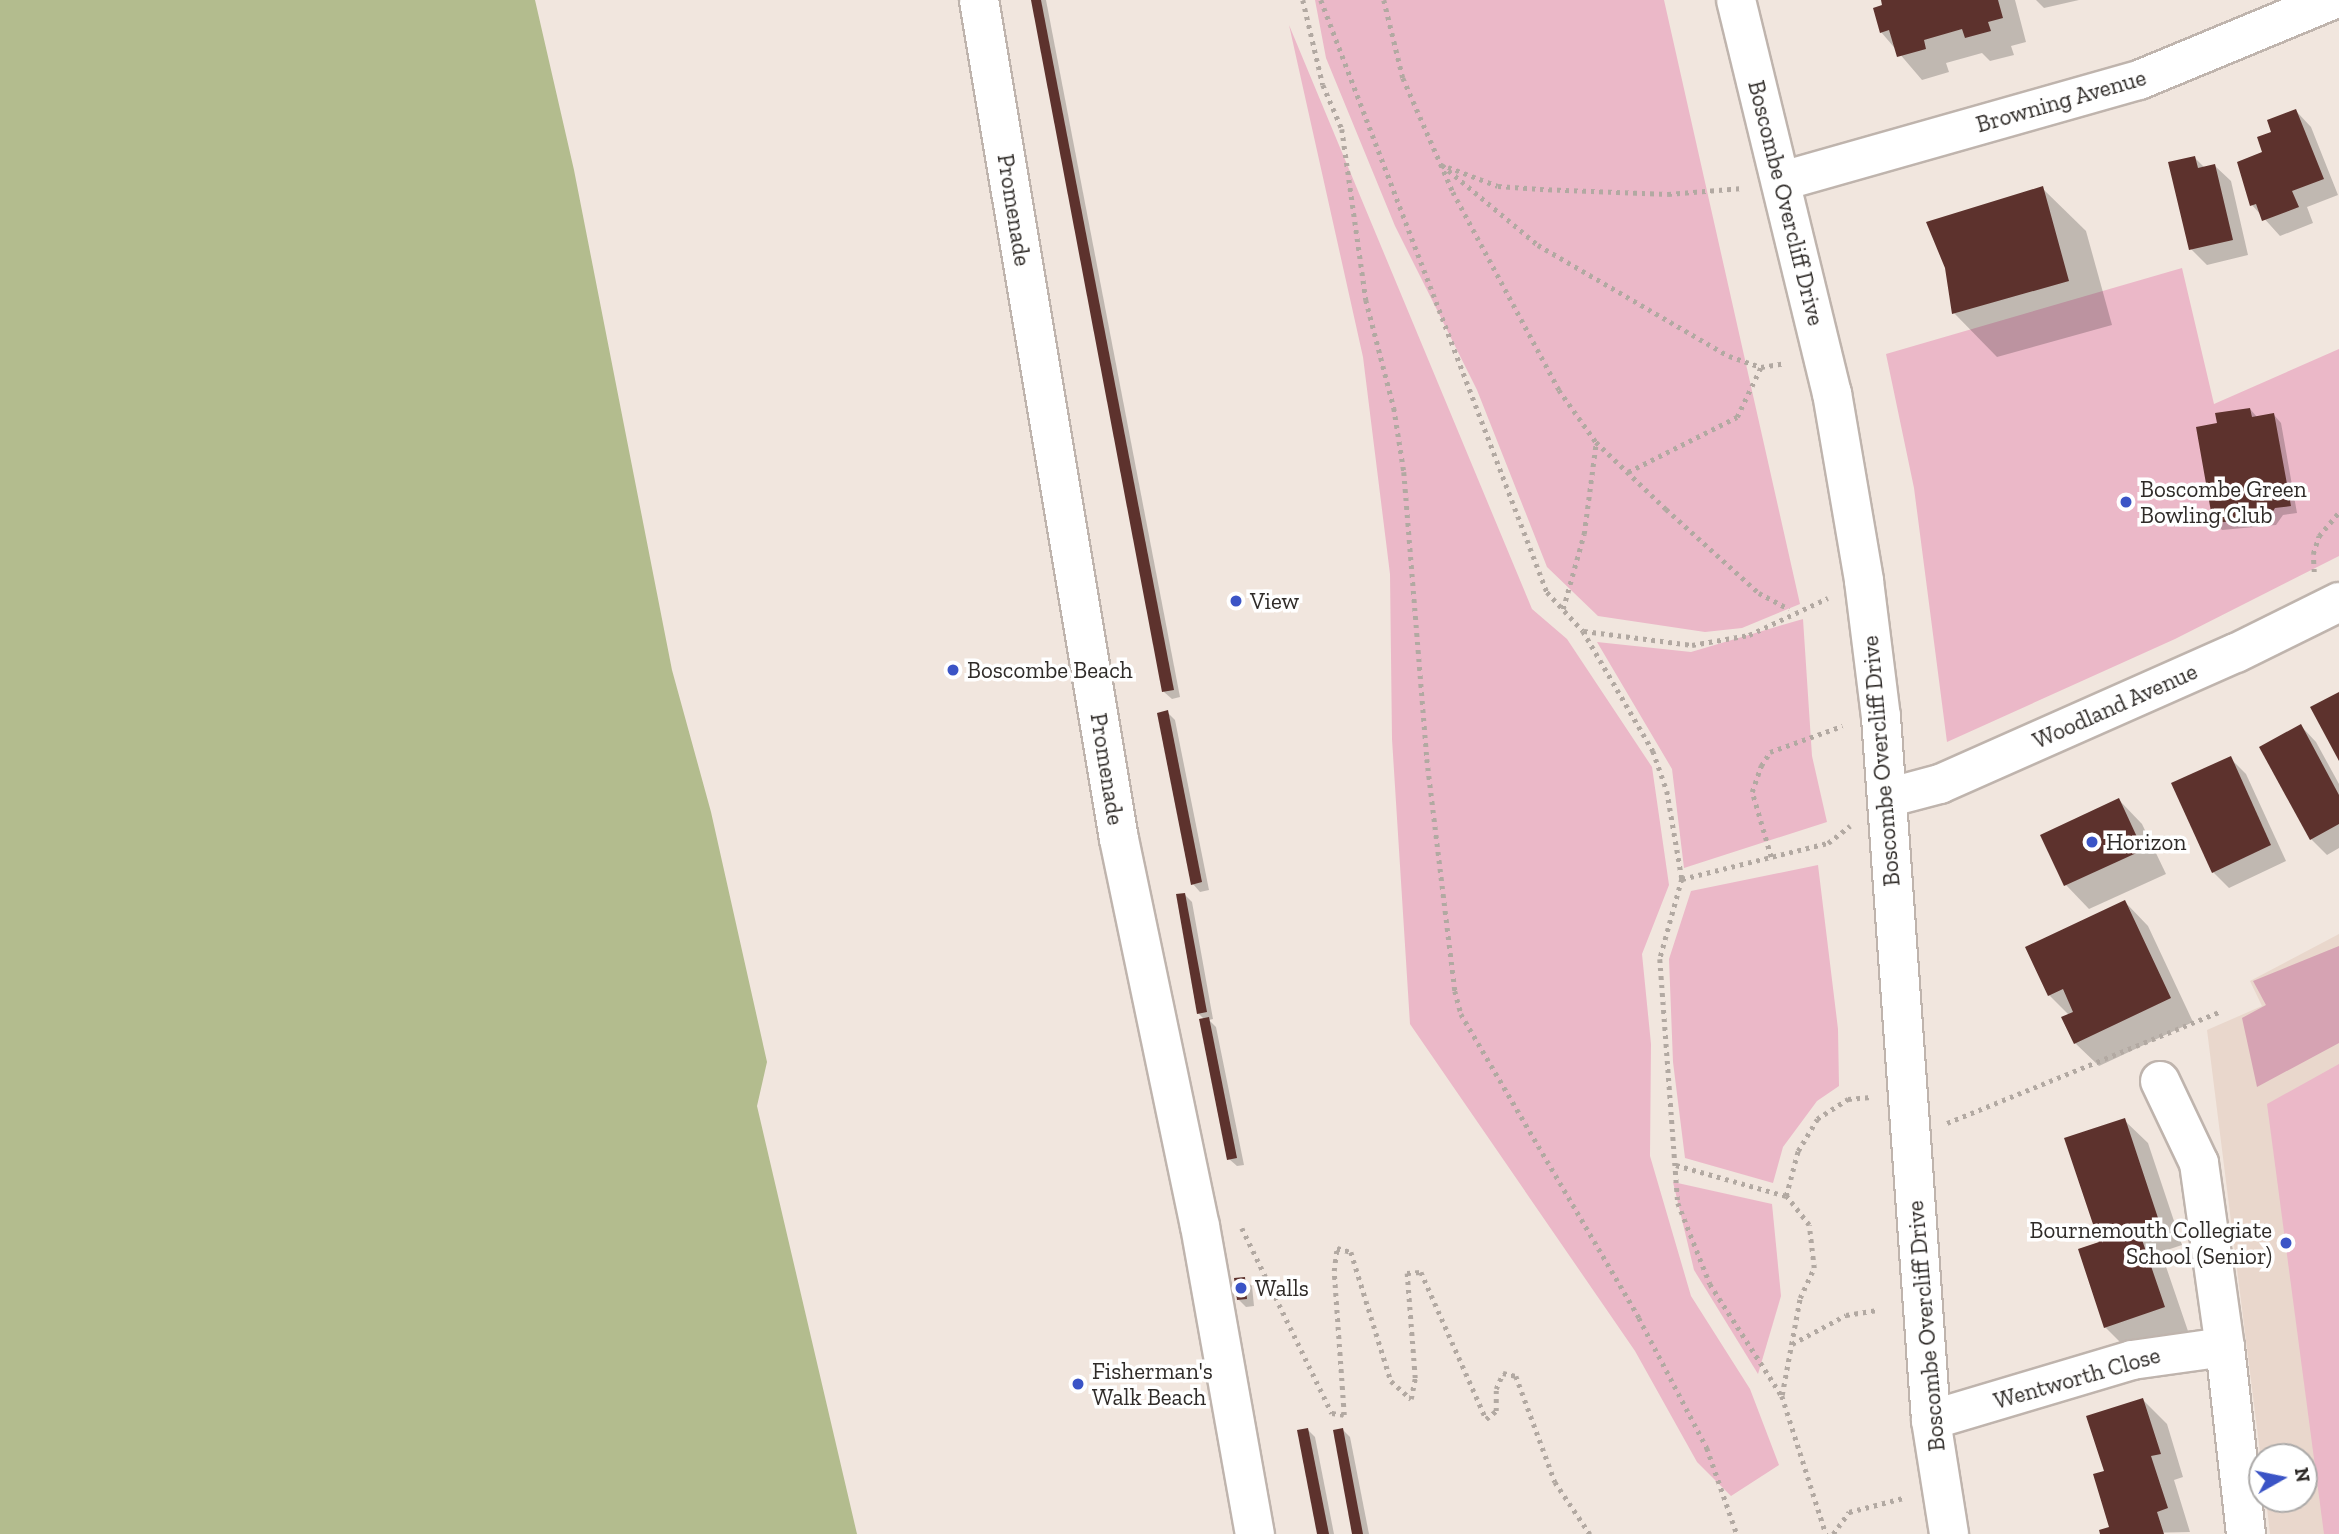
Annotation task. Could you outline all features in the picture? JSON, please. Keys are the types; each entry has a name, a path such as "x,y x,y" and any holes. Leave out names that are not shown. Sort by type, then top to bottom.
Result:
{"street":[{"name":"Promenade","path":"979,0 1119,839 1200,1226 1255,1534"},
{"name":"Boscombe Overcliff Drive","path":"1736,0 1832,393 1864,581 1887,799 1931,1420 1949,1534"},
{"name":"Browning Avenue","path":"1782,181 2139,80 2332,0"},
{"name":"Woodland Avenue","path":"1887,799 1940,784 2236,653 2334,604"},
{"path":"2160,1081 2199,1163 2225,1346 2246,1534"},
{"name":"Wentworth Close","path":"1931,1420 2132,1360 2225,1346"}],"path":[{"path":"1303,0 1323,85 1342,129 1366,300 1402,459 1427,759 1455,991 1461,1014 1639,1318 1695,1425 1737,1534"},
{"path":"1321,0 1547,592 1583,631 1653,751 1667,790 1682,879 1660,959 1678,1203 1710,1284 1782,1396 1826,1534"},
{"path":"1384,0 1403,78 1441,165 1536,352 1596,442 1759,593 1789,609"},
{"path":"1441,165 1498,186 1718,193"},
{"path":"1441,165 1538,245 1730,356 1762,367 1737,417 1628,472"},
{"path":"1563,609 1584,534 1596,442"},
{"path":"2334,604 2314,576 2312,554 2328,522 2339,512"},
{"path":"1583,631 1692,645 1749,635 1864,581"},
{"path":"1771,857 1752,792 1761,766 1770,752 1830,728"},
{"path":"1682,879 1828,843 1887,799"},
{"path":"1911,1138 2222,1011"},
{"path":"1786,1196 1798,1151 1817,1119 1848,1099 1864,1098"},
{"path":"1675,1165 1786,1196 1809,1225 1814,1268 1800,1298 1782,1396"},
{"path":"1200,1226 1232,1207 1332,1413 1344,1415 1334,1271 1337,1248 1351,1252 1391,1381 1411,1399 1415,1378 1407,1273 1421,1272 1486,1419 1496,1412 1496,1389 1503,1373 1516,1376 1555,1482 1590,1534"},
{"path":"1792,1345 1846,1315 1878,1310"},
{"path":"1833,1534 1849,1512 1890,1501"}],"shaded area":[{"path":"0,0 535,0 574,170 672,670 711,812 767,1062 757,1106 857,1534 0,1534"},
{"path":"1315,0 1664,0 1800,604 1742,628 1705,632 1598,616 1547,567 1477,390 1395,226 1326,58"},
{"path":"1289,25 1532,609 1567,639 1652,767 1669,885 1642,954 1651,1044 1650,1156 1691,1296 1750,1389 1779,1465 1731,1496 1697,1462 1635,1351 1410,1024 1392,739 1390,574 1363,357"},
{"name":"Boscombe Green Bowling Club","path":"2182,268 2214,404 2339,349 2339,556 2175,639 1947,742 1914,488 1886,354"},
{"path":"1803,619 1812,756 1827,822 1684,868 1672,769 1597,642 1691,652"},
{"path":"1818,865 1838,1029 1839,1086 1817,1101 1783,1147 1773,1183 1685,1158 1673,1062 1669,959 1691,891"},
{"name":"Bournemouth Collegiate School (Senior)","path":"2339,934 2339,1534 2270,1534 2268,1513 2318,1513 2318,1443 2259,1443 2207,1030 2262,1006 2250,981"},
{"path":"2339,946 2339,1043 2257,1087 2242,1018 2266,1005 2253,981"},
{"path":"2339,1064 2339,1534 2324,1534 2318,1489 2318,1443 2312,1443 2267,1104"},
{"path":"1673,1182 1772,1204 1781,1296 1758,1374 1694,1270"}],"building":[{"path":"1031,0 1041,0 1174,690 1162,692"},
{"path":"1881,0 1998,0 2003,18 1988,22 1991,31 1965,38 1962,29 1924,40 1926,49 1897,57 1889,30 1880,33 1873,8 1882,5"},
{"path":"2296,109 2324,179 2292,191 2299,207 2262,221 2256,204 2250,206 2237,162 2262,152 2257,137 2271,132 2267,120"},
{"path":"2195,156 2198,168 2215,164 2233,240 2189,250 2168,162"},
{"path":"2043,186 2069,281 1952,314 1945,268 1926,222"},
{"path":"2250,408 2252,417 2274,413 2291,506 2275,508 2269,518 2213,523 2196,427 2217,423 2215,413"},
{"path":"2339,692 2339,761 2310,707"},
{"path":"1168,710 1202,882 1191,885 1157,713"},
{"path":"2301,724 2339,795 2339,824 2310,840 2259,747"},
{"path":"2231,756 2271,845 2212,873 2171,783"},
{"name":"Horizon","path":"2119,798 2143,850 2064,886 2040,835"},
{"path":"1185,893 1207,1012 1197,1014 1176,894"},
{"path":"2125,900 2171,998 2074,1044 2061,1017 2073,1012 2063,989 2048,996 2025,947"},
{"path":"1209,1017 1237,1158 1227,1160 1199,1019"},
{"path":"2125,1118 2159,1221 2138,1228 2165,1307 2104,1328 2078,1249 2099,1242 2064,1138"},
{"name":"Walls","path":"1245,1277 1247,1299 1237,1300 1234,1278"},
{"path":"2143,1398 2161,1454 2151,1456 2168,1508 2157,1512 2164,1534 2100,1534 2099,1530 2109,1527 2093,1474 2104,1471 2086,1416"},
{"path":"1308,1428 1329,1534 1317,1534 1297,1430"},
{"path":"1343,1428 1363,1534 1352,1534 1333,1430"}],"place":[{"name":"Boscombe Green Bowling Club","path":"2126,502"},
{"name":"View","path":"1236,601"},
{"name":"Boscombe Beach","path":"953,670"},
{"name":"Horizon","path":"2092,842"},
{"name":"Bournemouth Collegiate School (Senior)","path":"2286,1243"},
{"name":"Walls","path":"1241,1288"},
{"name":"Fisherman's Walk Beach","path":"1078,1384"}]}
